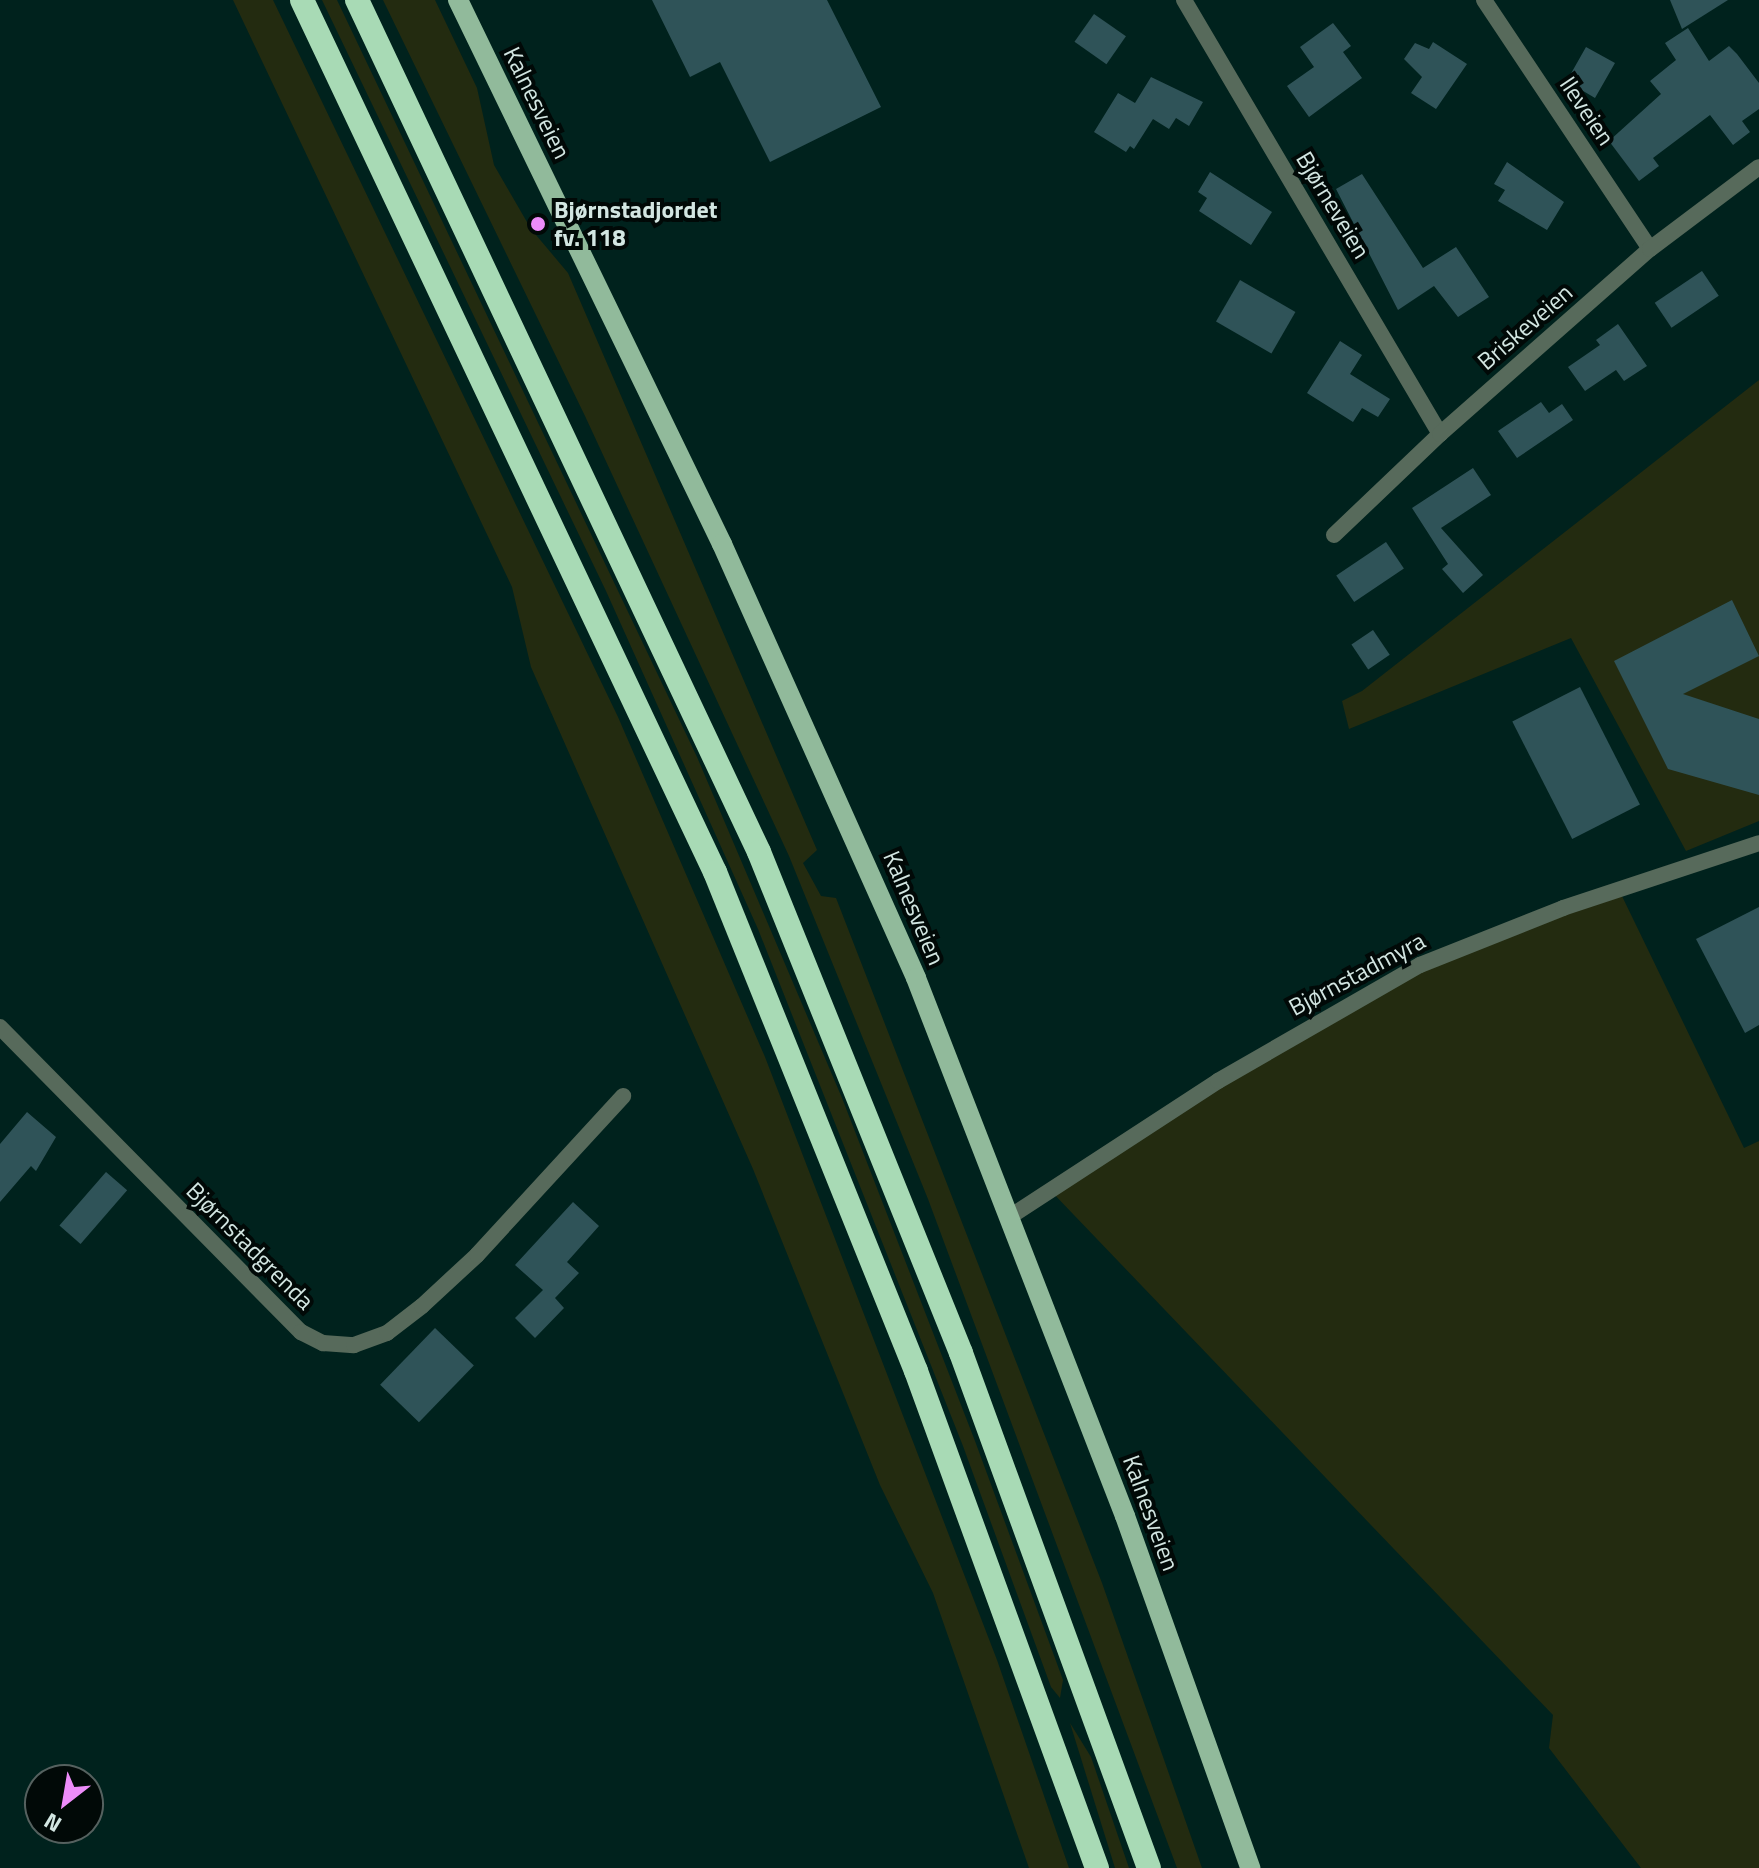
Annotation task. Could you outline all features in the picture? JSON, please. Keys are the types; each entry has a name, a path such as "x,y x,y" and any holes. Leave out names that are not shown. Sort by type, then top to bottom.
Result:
{"highway":[{"path":"302,0 715,872 916,1371 1097,1868"},
{"path":"357,0 659,632 800,948 1009,1479 1149,1868"}],"main road":[{"name":"Kalnesveien","path":"458,0 807,729 1011,1216 1125,1516 1250,1868"}],"street":[{"name":"Bjørneveien","path":"1184,0 1440,434"},
{"name":"Ileveien","path":"1484,0 1650,249"},
{"name":"Briskeveien","path":"1334,535 1440,434 1650,249 1759,167"},
{"name":"Bjørnstadmyra","path":"1011,1216 1218,1081 1420,965 1563,908 1759,843"},
{"name":"Bjørnstadgrenda","path":"0,1027 301,1332 323,1343 354,1345 387,1333 422,1306 477,1255 623,1096"}],"green space":[{"path":"233,0 273,0 618,717 765,1057 997,1660 1069,1868 1029,1868 933,1593 880,1485 753,1169 531,667 512,587"},
{"path":"322,0 337,0 697,757 842,1098 975,1441 1063,1680 1060,1698 1051,1687 963,1446 758,929 606,591"},
{"path":"383,0 435,0 477,88 494,165 531,229 568,273 817,850 803,863 821,896 836,898 1102,1583 1202,1868 1177,1868 928,1199 789,856 585,416"},
{"path":"1759,380 1759,821 1686,851 1571,638 1349,729 1342,701 1362,691"},
{"path":"1620,892 1744,1148 1759,1141 1759,1868 1641,1868 1549,1748 1553,1715 1050,1190 1420,965"},
{"path":"1070,1723 1091,1757 1129,1868 1115,1868"}],"building":[{"path":"652,0 827,0 881,107 770,162 720,62 690,77"},
{"path":"1670,0 1728,0 1682,29"},
{"path":"1094,14 1126,36 1106,64 1074,42"},
{"path":"1333,23 1351,46 1343,52 1362,78 1309,117 1287,86 1314,67 1300,47"},
{"path":"1688,28 1709,61 1729,46 1737,54 1759,83 1759,109 1742,121 1750,132 1733,145 1710,115 1653,158 1659,166 1639,181 1609,141 1661,94 1650,81 1676,60 1665,43"},
{"path":"1433,42 1467,64 1436,109 1411,93 1422,77 1404,59 1415,43 1429,49"},
{"path":"1586,47 1615,63 1595,98 1573,85 1576,80 1569,77"},
{"path":"1151,77 1203,102 1189,126 1176,118 1169,129 1153,119 1134,149 1130,146 1126,152 1094,132 1118,93 1135,103"},
{"path":"1507,162 1564,202 1547,230 1498,201 1505,190 1494,184"},
{"path":"1210,172 1272,212 1251,245 1199,211 1207,198 1198,192"},
{"path":"1362,174 1423,268 1456,247 1489,297 1458,317 1434,286 1398,310 1336,189"},
{"path":"1702,271 1719,296 1672,328 1655,303"},
{"path":"1240,280 1295,312 1271,354 1216,322"},
{"path":"1618,324 1647,366 1624,381 1616,370 1585,391 1568,367 1600,345 1596,340"},
{"path":"1340,341 1362,355 1350,374 1390,399 1378,417 1362,408 1353,422 1307,393"},
{"path":"1541,402 1549,413 1562,404 1573,420 1517,458 1498,431"},
{"path":"1473,468 1491,495 1441,528 1483,575 1463,593 1442,569 1448,564 1412,508"},
{"path":"1386,542 1404,569 1354,602 1336,576"},
{"path":"1732,600 1759,656 1683,694 1759,719 1759,795 1668,769 1614,661"},
{"path":"1373,630 1390,655 1368,669 1351,645"},
{"path":"1580,687 1640,805 1572,839 1512,722"},
{"path":"1759,907 1759,1025 1745,1033 1696,939"},
{"path":"27,1112 56,1137 36,1171 31,1166 0,1202 0,1144"},
{"path":"106,1172 127,1190 81,1244 59,1226"},
{"path":"573,1202 599,1226 567,1262 579,1273 555,1298 564,1308 535,1338 515,1318 543,1290 515,1265"},
{"path":"435,1328 474,1366 419,1422 380,1385"}],"place":[{"name":"Bjørnstadjordet fv. 118","path":"538,224"}]}
